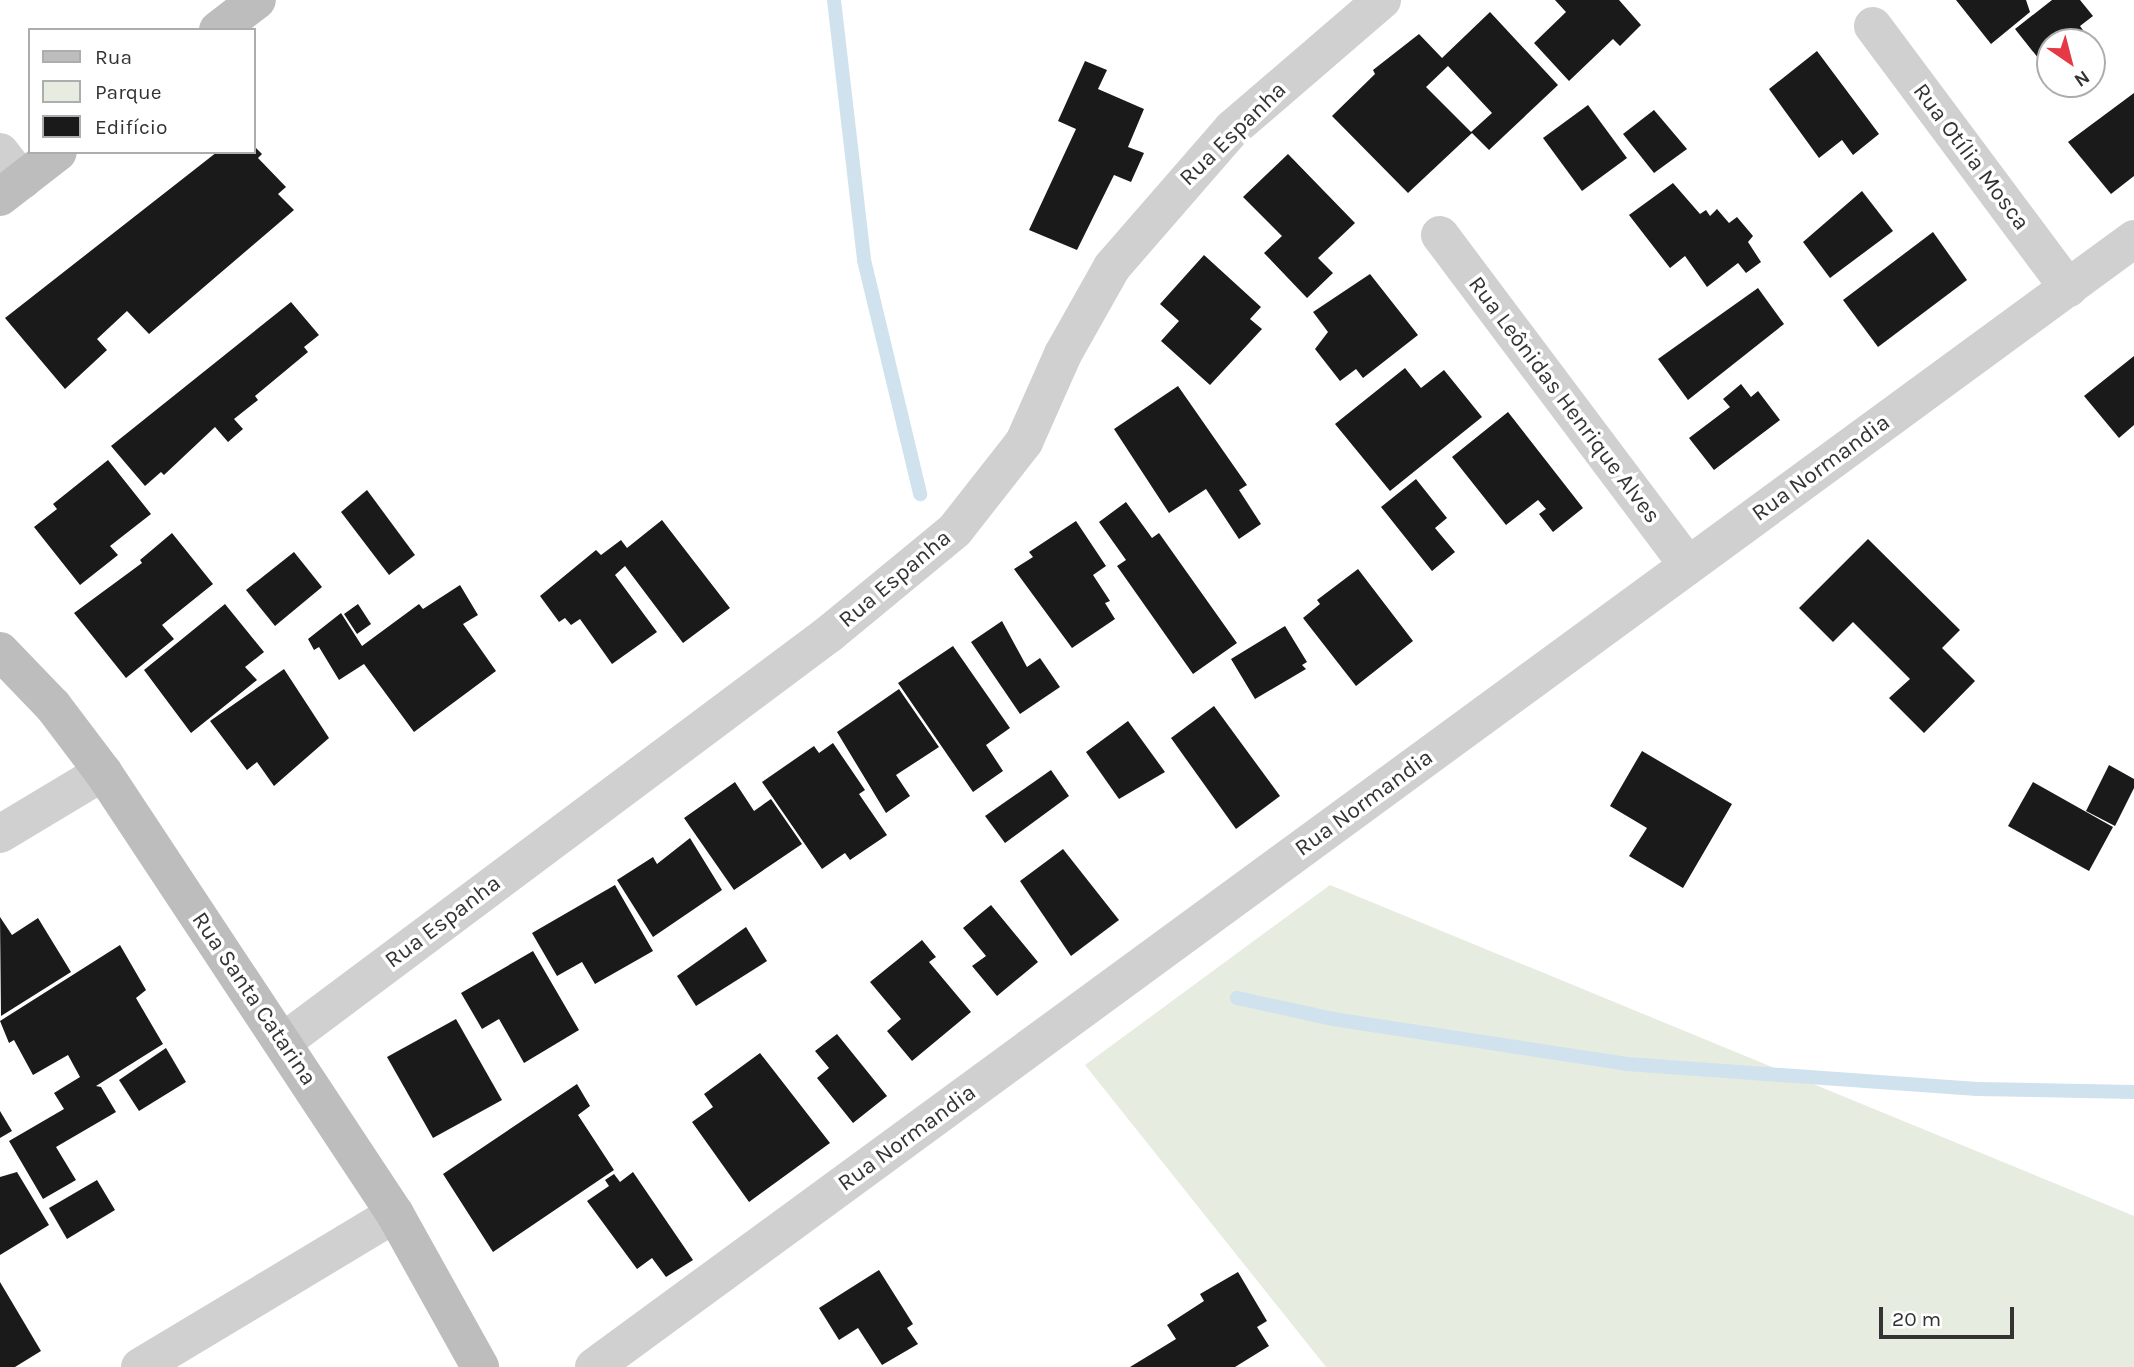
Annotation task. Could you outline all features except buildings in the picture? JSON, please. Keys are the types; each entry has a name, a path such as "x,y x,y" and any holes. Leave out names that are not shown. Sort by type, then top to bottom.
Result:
{"main road":[{"path":"221,28 257,0"},
{"path":"7,177 54,154"},
{"name":"Rua Santa Catarina","path":"0,650 53,706 103,772 395,1214 480,1367"}],"street":[{"name":"Rua Espanha","path":"282,1042 818,642 955,530 1024,442 1063,354 1111,267 1232,129 1382,0"},
{"name":"Rua Otília Mosca","path":"1873,26 2068,288"},
{"name":"Rua Leônidas Henrique Alves","path":"1440,235 1688,565"},
{"name":"Rua Normandia","path":"594,1367 2134,240"},
{"path":"0,834 103,772"},
{"path":"140,1367 395,1214"}],"green space":[{"path":"1330,885 2134,1216 2134,1367 1326,1367 1085,1065"}],"waterway":[{"path":"834,0 864,260 920,494"},
{"path":"1237,998 1333,1019 1627,1064 1977,1089 2134,1092"}]}
